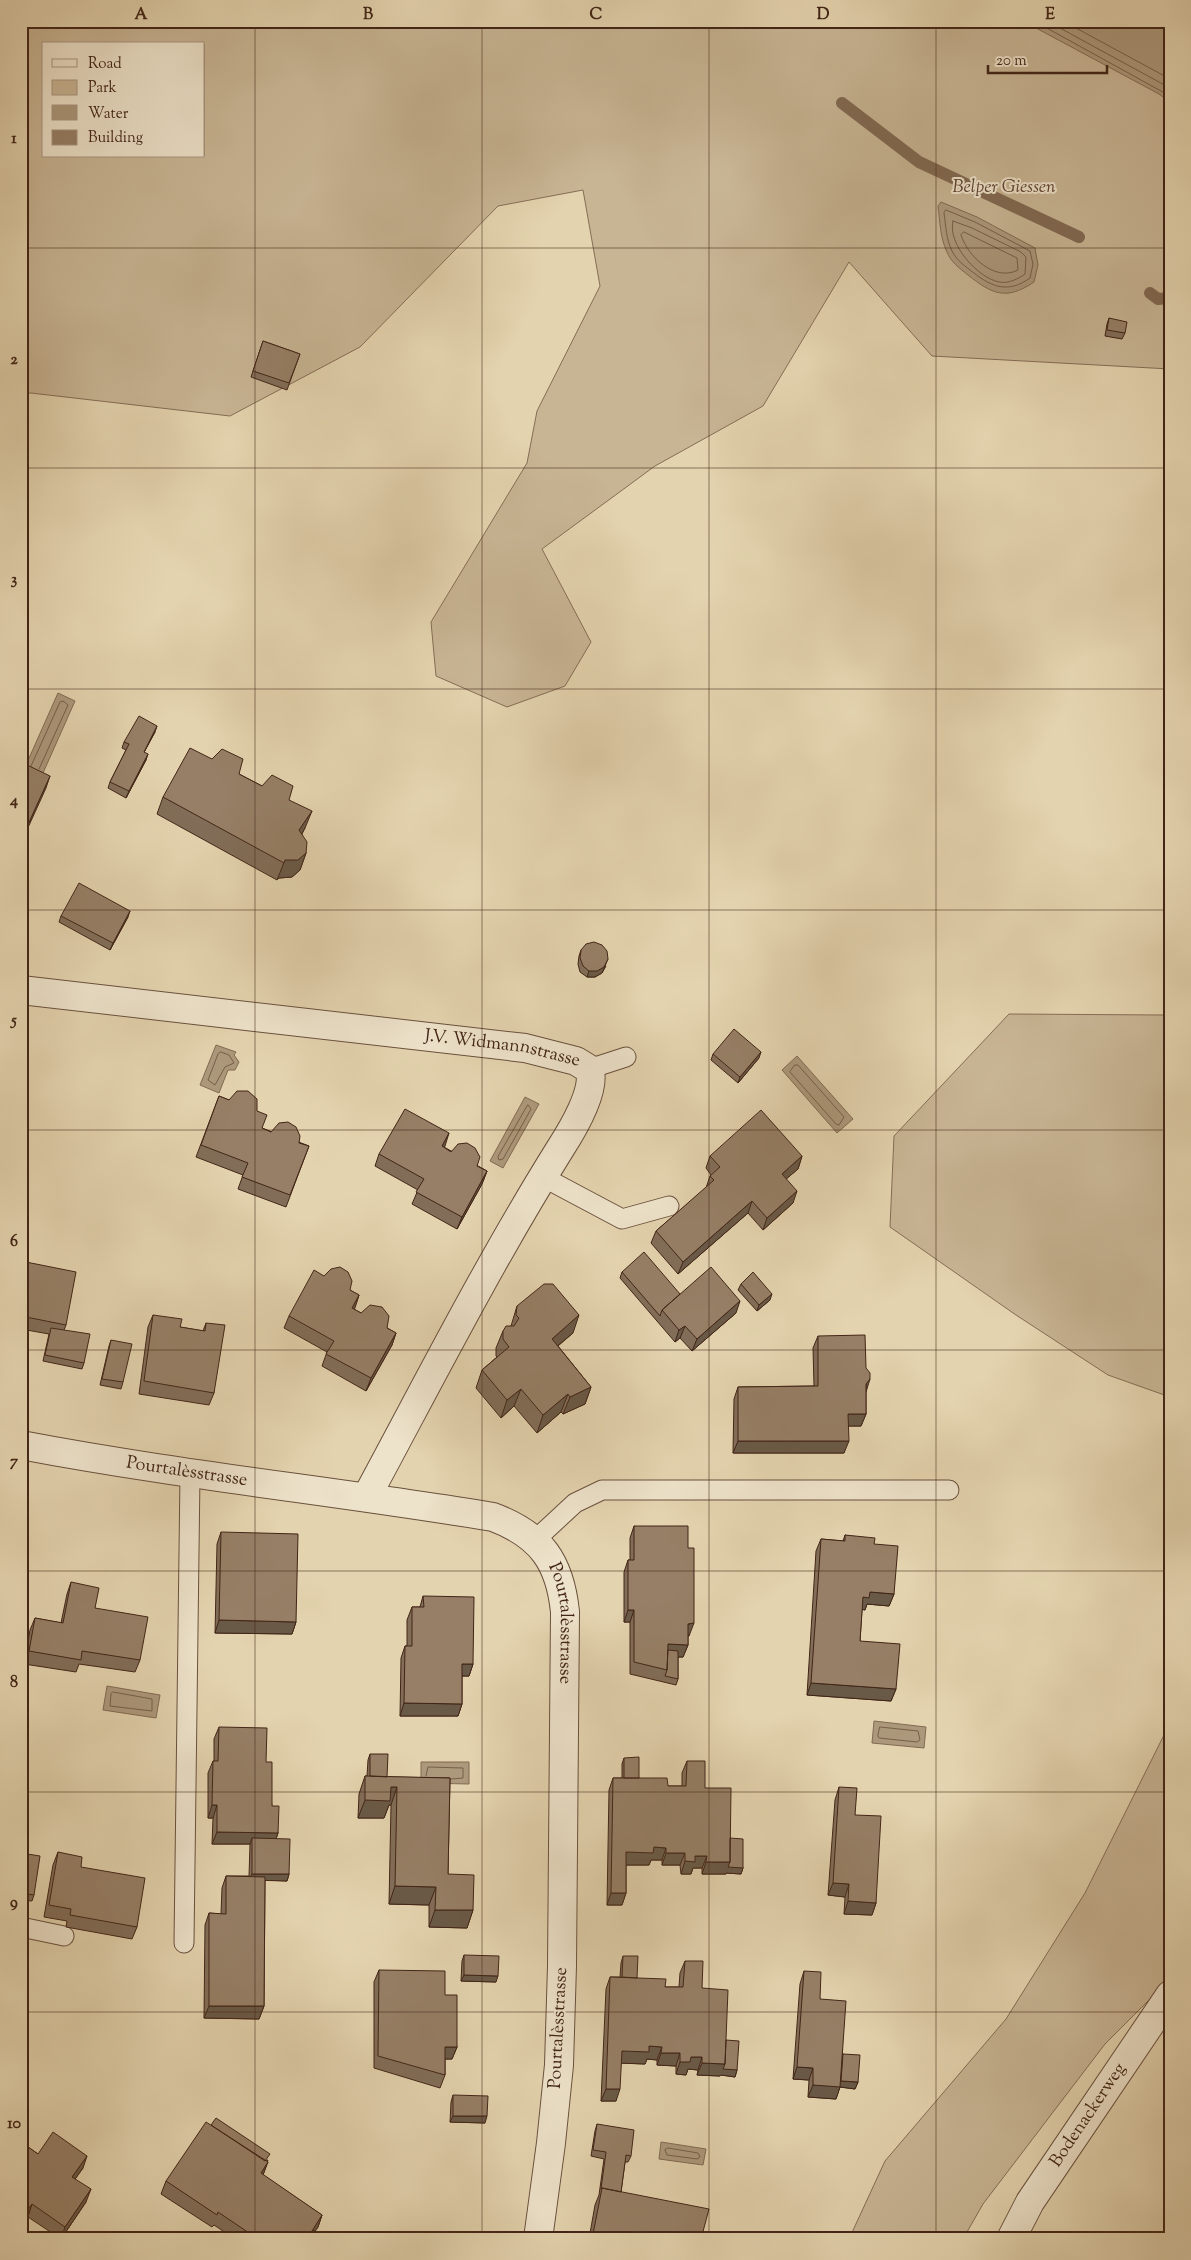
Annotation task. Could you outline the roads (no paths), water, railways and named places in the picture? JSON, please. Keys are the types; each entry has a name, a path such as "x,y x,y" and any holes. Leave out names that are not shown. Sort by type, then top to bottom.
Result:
{"street":[{"name":"J.V. Widmannstrasse","path":"21,990 526,1048 576,1061 589,1069 591,1083 578,1116 485,1276 367,1496"},
{"name":"Pourtalèsstrasse","path":"21,1445 190,1474 367,1496 493,1517 510,1523 534,1541 548,1555 558,1571 563,1590 565,1612 562,1966 559,2065 538,2239"},
{"name":"Bodenackerweg","path":"1012,2239 1030,2202 1170,1995"}],"lane":[{"path":"589,1069 626,1057"},
{"path":"542,1177 622,1219 668,1206"},
{"path":"184,1943 190,1474"},
{"path":"534,1541 575,1503 602,1490 949,1490"},
{"path":"21,1927 64,1936"}],"water":[{"path":"1023,21 1170,21 1170,102 1159,94"},
{"path":"941,202 977,217 1035,248 1038,265 1034,282 1015,292 999,293 984,287 958,267 949,256 943,241 938,206"},
{"path":"58,693 75,701 39,782 22,774"},
{"path":"216,1045 236,1052 234,1055 239,1062 235,1070 228,1070 219,1093 200,1085"},
{"path":"797,1056 853,1119 837,1133 782,1070"},
{"path":"525,1097 539,1104 503,1168 490,1161"},
{"path":"107,1686 160,1695 156,1718 103,1710"},
{"path":"874,1721 926,1727 924,1748 872,1743"},
{"path":"421,1762 469,1762 469,1784 421,1783"},
{"path":"661,2142 706,2149 703,2165 659,2159"}],"waterway":[{"path":"842,103 919,162 1079,237"},
{"path":"1150,293 1158,299 1170,298"}],"park label":[{"name":"Belper Giessen","path":"1004,188"}]}
